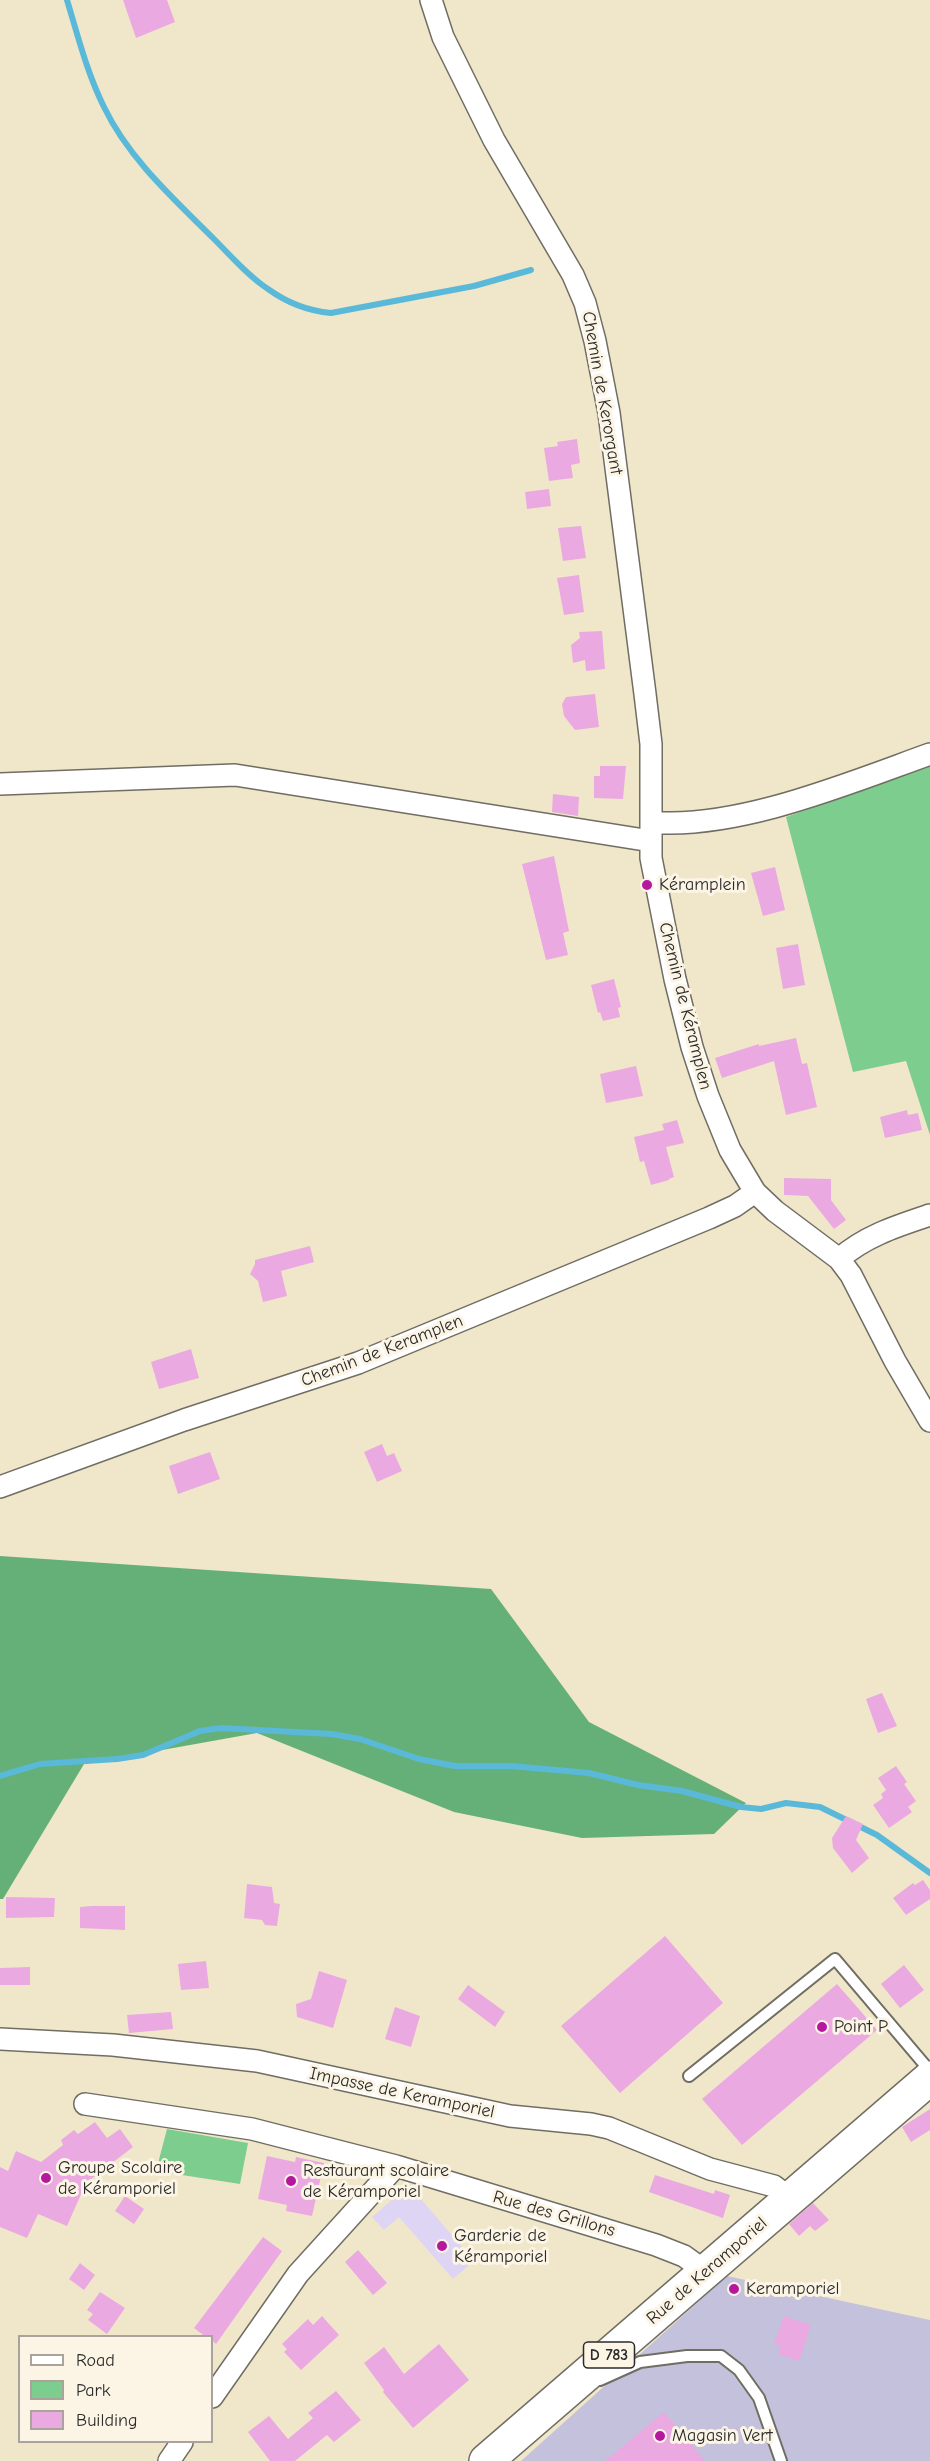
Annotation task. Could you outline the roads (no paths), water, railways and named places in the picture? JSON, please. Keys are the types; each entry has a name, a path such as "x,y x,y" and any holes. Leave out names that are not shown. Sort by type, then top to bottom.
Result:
{"main road":[{"name":"Rue de Keramporiel","path":"486,2461 930,2078"}],"street":[{"name":"Chemin de Kerorgant","path":"431,0 443,37 494,140 573,275 585,303 596,341 609,413 651,744 651,831"},
{"path":"0,784 235,775 651,831 786,803 859,781 930,754"},
{"name":"Chemin de Kéramplen","path":"651,831 658,895 693,1047 718,1123 730,1150 755,1192 775,1211 839,1259 930,1421"},
{"name":"Chemin de Keramplen","path":"0,1487 411,1342 709,1218 735,1206 755,1192"},
{"path":"839,1259 850,1249 885,1230 930,1215"},
{"name":"Impasse de Keramporiel","path":"0,2039 113,2045 257,2061 501,2115 591,2124 609,2128 710,2169 774,2186 791,2199"},
{"name":"Rue des Grillons","path":"85,2104 252,2129 396,2166 656,2245 684,2256 706,2272"},
{"path":"213,2396 298,2274 396,2166"},
{"path":"169,2461 181,2443"}],"lane":[{"path":"689,2076 835,1959 930,2071"},
{"path":"512,2438 596,2381 640,2362 687,2356 721,2356 739,2370 759,2398 781,2461"}],"waterway":[{"path":"67,0 93,81 104,107 126,144 153,178 183,209 247,272 275,294 306,308 331,313 474,286 531,270"},
{"path":"0,1776 40,1764 143,1755 200,1731 221,1728 332,1734 360,1739 419,1759 455,1766 511,1766 589,1773 638,1785 682,1791 741,1807 761,1809 786,1803 820,1807 877,1835 930,1873"}],"place":[{"name":"Kéramplein","path":"647,885"},
{"name":"Point P","path":"822,2027"},
{"name":"Groupe Scolaire de Kéramporiel","path":"46,2178"},
{"name":"Restaurant scolaire de Kéramporiel","path":"291,2181"},
{"name":"Garderie de Kéramporiel","path":"442,2246"},
{"name":"Keramporiel","path":"734,2289"},
{"name":"Magasin Vert","path":"660,2436"}]}
